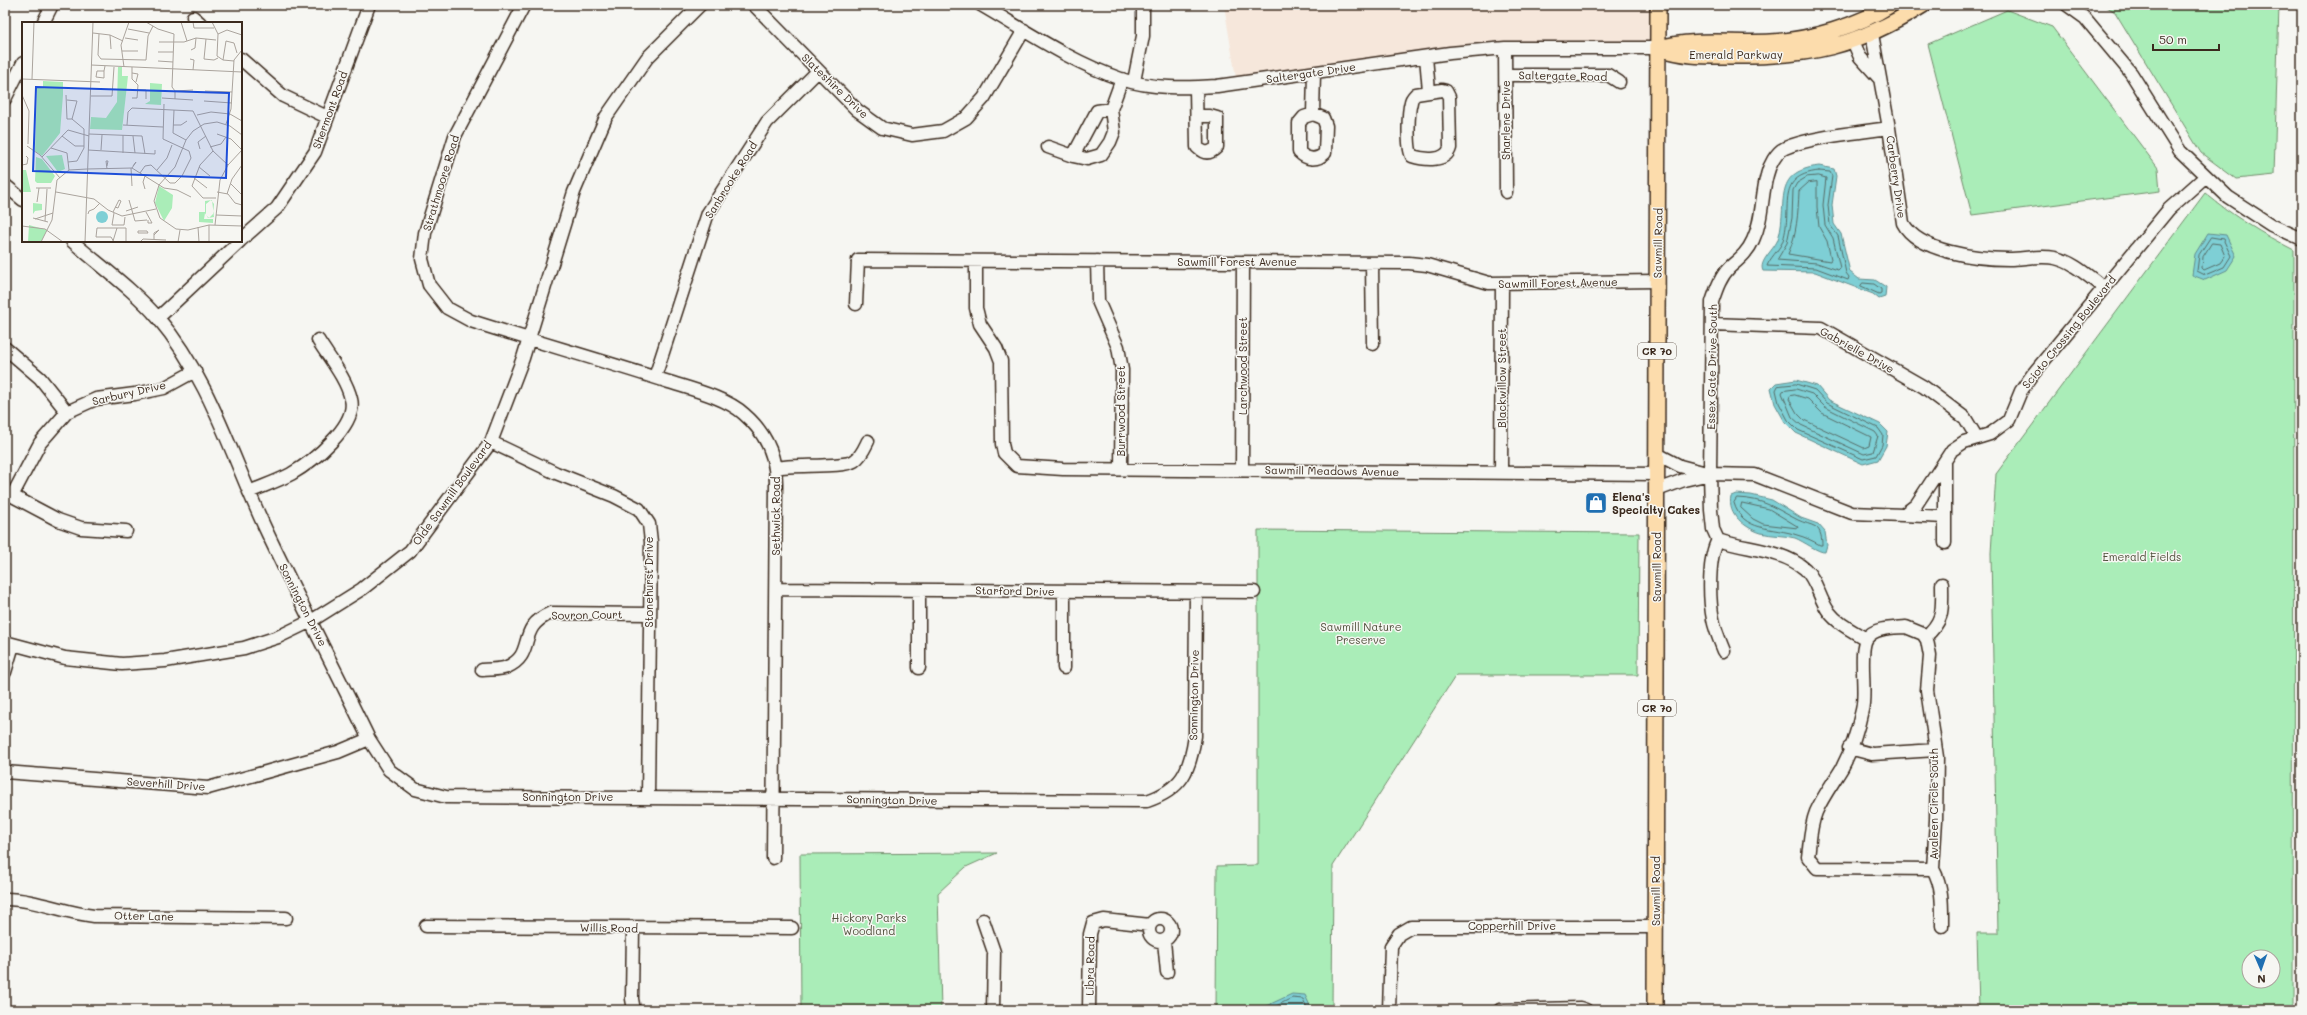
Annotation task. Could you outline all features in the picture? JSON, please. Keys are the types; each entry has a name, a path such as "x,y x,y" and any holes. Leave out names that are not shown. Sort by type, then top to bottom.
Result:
{"main road":[{"name":"Sawmill Road","path":"1655,1010 1658,5"},
{"name":"Emerald Parkway","path":"1659,48 1681,42 1772,42 1801,38 1831,31 1881,11 1890,5"},
{"name":"Emerald Parkway","path":"1659,48 1680,55 1766,57 1793,55 1853,41 1872,34 1890,26 1923,5"}],"street":[{"path":"44,22 52,5"},
{"name":"Shermont Road","path":"242,237 276,208 315,152 369,5"},
{"name":"Strathmoore Road","path":"524,5 455,136 425,233 422,259 429,285 447,308 472,322 528,339"},
{"name":"Olde Sawmill Boulevard","path":"9,644 65,658 122,664 165,661 244,648 278,637 311,621 362,589 410,551 490,442 528,339 574,192 606,116 647,58 700,5"},
{"name":"Slateshire Drive","path":"754,5 858,110 882,128 912,135 943,131 966,118 984,98 1024,30"},
{"name":"Saltergate Drive","path":"981,5 1076,59 1122,79 1196,88 1426,57 1505,48 1659,48"},
{"path":"1134,81 1143,36 1143,5"},
{"path":"2068,5 2085,18 2131,73 2180,151 2228,197 2271,225 2302,239"},
{"name":"Carberry Drive","path":"1872,34 1889,128 1903,223 1910,234 1917,240 1964,255 1990,259 2053,258 2076,267 2104,288"},
{"path":"1853,41 1860,57 1879,78"},
{"name":"Sharlene Drive","path":"1505,48 1506,192"},
{"path":"1426,57 1429,91"},
{"path":"242,60 283,96 327,118"},
{"path":"5,99 22,65"},
{"name":"Sanbrooke Road","path":"655,377 708,213 767,122 818,71"},
{"path":"1313,114 1314,73"},
{"name":"Saltergate Road","path":"1506,75 1608,75 1619,82"},
{"path":"1048,147 1073,156 1087,158 1101,155 1110,142 1114,132 1111,109 1122,79"},
{"path":"1196,88 1197,116"},
{"path":"1429,91 1446,91 1449,97 1450,148 1448,154 1444,158 1420,159 1412,156 1410,152 1411,100 1416,94 1429,91"},
{"path":"1073,156 1097,111 1111,109"},
{"name":"Essex Gate Drive South","path":"1718,540 1712,523 1710,474 1712,302 1716,287 1729,268 1748,250 1761,221 1767,175 1773,159 1784,148 1889,128"},
{"name":"Scioto Crossing Boulevard","path":"1903,516 1916,505 1952,450 1964,442 1990,434 2009,420 2020,391 2033,374 2169,209 2206,176"},
{"path":"5,185 22,199"},
{"name":"Sonnington Drive","path":"73,242 158,318 195,371 225,431 249,492 369,739 389,770 415,789 446,797 1147,801 1159,797 1179,782 1187,771 1192,754 1195,736 1196,592"},
{"name":"Shermont Road","path":"158,318 237,242"},
{"name":"Sawmill Forest Avenue","path":"856,304 858,260 1408,263 1427,265 1489,283 1502,284 1657,281"},
{"name":"Sawmill Meadows Avenue","path":"976,260 976,308 980,324 996,348 1001,361 1002,444 1004,452 1017,466 1026,468 1656,474"},
{"name":"Burrwood Street","path":"1097,261 1098,301 1118,347 1122,370 1121,469"},
{"name":"Larchwood Street","path":"1242,470 1243,262"},
{"path":"1372,263 1372,344"},
{"name":"Blackwillow Street","path":"1501,472 1502,284"},
{"name":"Gabrielle Drive","path":"1712,324 1821,328 1924,388 1965,418 1977,438"},
{"name":"Sethwick Road","path":"528,339 655,377 722,402 743,413 757,427 767,443 776,468 773,858"},
{"path":"249,492 291,474 318,455 346,423 351,412 351,399 318,340"},
{"path":"5,348 40,378 67,412"},
{"name":"Sarbury Drive","path":"9,494 40,444 67,412 96,399 135,394 164,388 195,371"},
{"path":"776,468 800,465 846,464 855,461 868,441"},
{"name":"Stonehurst Drive","path":"490,442 556,473 614,496 639,509 649,524 651,542 648,797"},
{"path":"1657,454 1680,466 1710,474 1755,475 1852,513 1903,516 1945,516"},
{"path":"1945,461 1945,543"},
{"path":"1657,490 1684,480 1710,474"},
{"path":"9,494 58,520 81,528 126,531"},
{"path":"1724,652 1713,619 1711,592 1713,548 1718,540 1747,549 1778,553 1797,563 1806,571 1813,581 1829,613 1846,628 1866,639"},
{"path":"1942,584 1942,613 1936,628 1925,637 1919,631 1906,627 1884,628 1873,633 1866,639 1862,649 1865,694 1863,708 1842,767 1816,813 1810,831 1808,857 1813,865 1831,869 1933,869 1940,881 1942,895 1942,926"},
{"name":"Starford Drive","path":"776,589 1254,592"},
{"path":"919,590 919,668"},
{"path":"1064,592 1064,668"},
{"name":"Sovron Court","path":"482,670 506,668 516,662 524,652 530,628 539,618 551,614 650,614"},
{"name":"Avaleen Circle South","path":"1925,637 1930,656 1927,690 1936,750 1936,820 1933,869"},
{"path":"5,672 9,644"},
{"name":"Severhill Drive","path":"5,772 208,788 338,752 369,739"},
{"path":"1850,748 1872,754 1936,750"},
{"name":"Otter Lane","path":"5,899 33,901 74,914 94,916 286,918"},
{"path":"1160,919 1169,924 1170,936 1164,941 1157,942 1151,938 1148,931 1150,925 1152,921 1160,919"},
{"path":"983,920 994,952 993,1010"},
{"name":"Libra Road","path":"1089,1010 1090,934 1093,923 1104,920 1150,925"},
{"name":"Willis Road","path":"426,926 792,928"},
{"name":"Copperhill Drive","path":"1389,1010 1389,960 1391,946 1399,934 1411,927 1656,926"},
{"path":"633,928 632,999 634,1010"},
{"path":"1164,941 1167,972"},
{"path":"1500,1010 1580,1008 1586,1010"}],"shaded area":[{"path":"1224,5 1658,5 1659,48 1505,48 1237,84"},
{"path":"1713,5 1829,5 1827,7"}],"green space":[{"path":"2104,5 2279,5 2274,175 2236,179 2201,153 2115,12"},
{"path":"2007,10 2052,27 2158,168 2160,191 1972,215 1928,44"},
{"name":"Emerald Fields","path":"2205,193 2248,224 2294,250 2293,1010 1979,1010 1977,933 1998,933 1991,553 1996,474"},
{"name":"Sawmill Nature Preserve","path":"1258,530 1639,533 1638,675 1456,675 1333,866 1332,1010 1216,1010 1217,866 1258,865"},
{"name":"Hickory Parks Woodland","path":"997,853 966,867 938,893 941,1010 801,1010 800,854"}],"water":[{"path":"1819,166 1834,169 1836,176 1832,205 1834,224 1841,234 1850,272 1859,279 1875,280 1886,287 1885,297 1879,299 1873,294 1815,272 1763,271 1763,263 1778,239 1781,226 1784,192 1787,183 1793,175 1804,169"},
{"path":"2208,233 2226,235 2236,256 2227,270 2205,280 2192,275 2195,254"},
{"path":"1796,380 1817,386 1829,400 1880,424 1888,432 1886,446 1878,460 1863,464 1796,433 1785,422 1775,404 1771,388 1776,383"},
{"path":"1736,494 1751,495 1772,500 1801,518 1818,524 1825,532 1827,545 1825,552 1819,551 1795,538 1765,534 1749,528 1738,519 1732,509 1730,503 1731,496"},
{"path":"1292,994 1305,995 1312,1010 1263,1010 1264,1007"}],"place":[{"name":"Elena's Specialty Cakes","path":"1596,503"}]}
